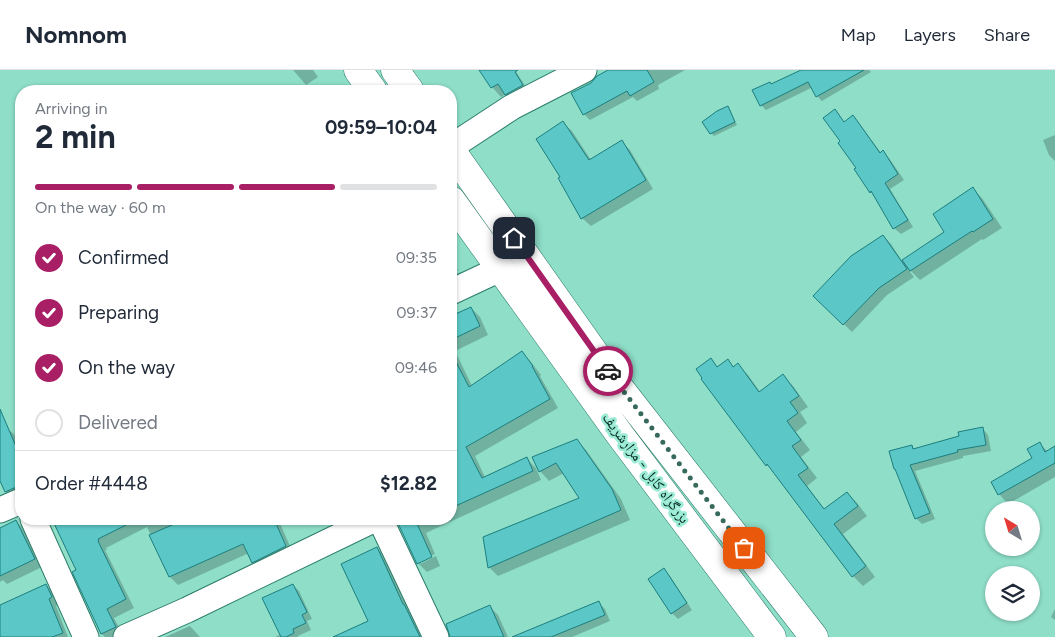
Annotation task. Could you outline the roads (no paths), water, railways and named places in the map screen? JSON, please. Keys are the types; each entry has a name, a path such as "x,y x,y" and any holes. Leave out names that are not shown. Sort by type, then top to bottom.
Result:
{"highway":[{"path":"358,70 369,85"},
{"path":"395,70 406,85"},
{"name":"بزرگراه کابل - مزارشریف","path":"457,158 615,382 814,637"},
{"name":"بزرگراه کابل - مزارشریف","path":"457,208 620,436 772,637"},
{"path":"684,519 708,501"}],"street":[{"path":"457,145 512,107 584,70"},
{"path":"457,289 500,269"},
{"path":"0,510 15,504"},
{"path":"36,525 86,637"},
{"path":"126,637 187,610 363,525"},
{"path":"383,525 436,637"}]}
